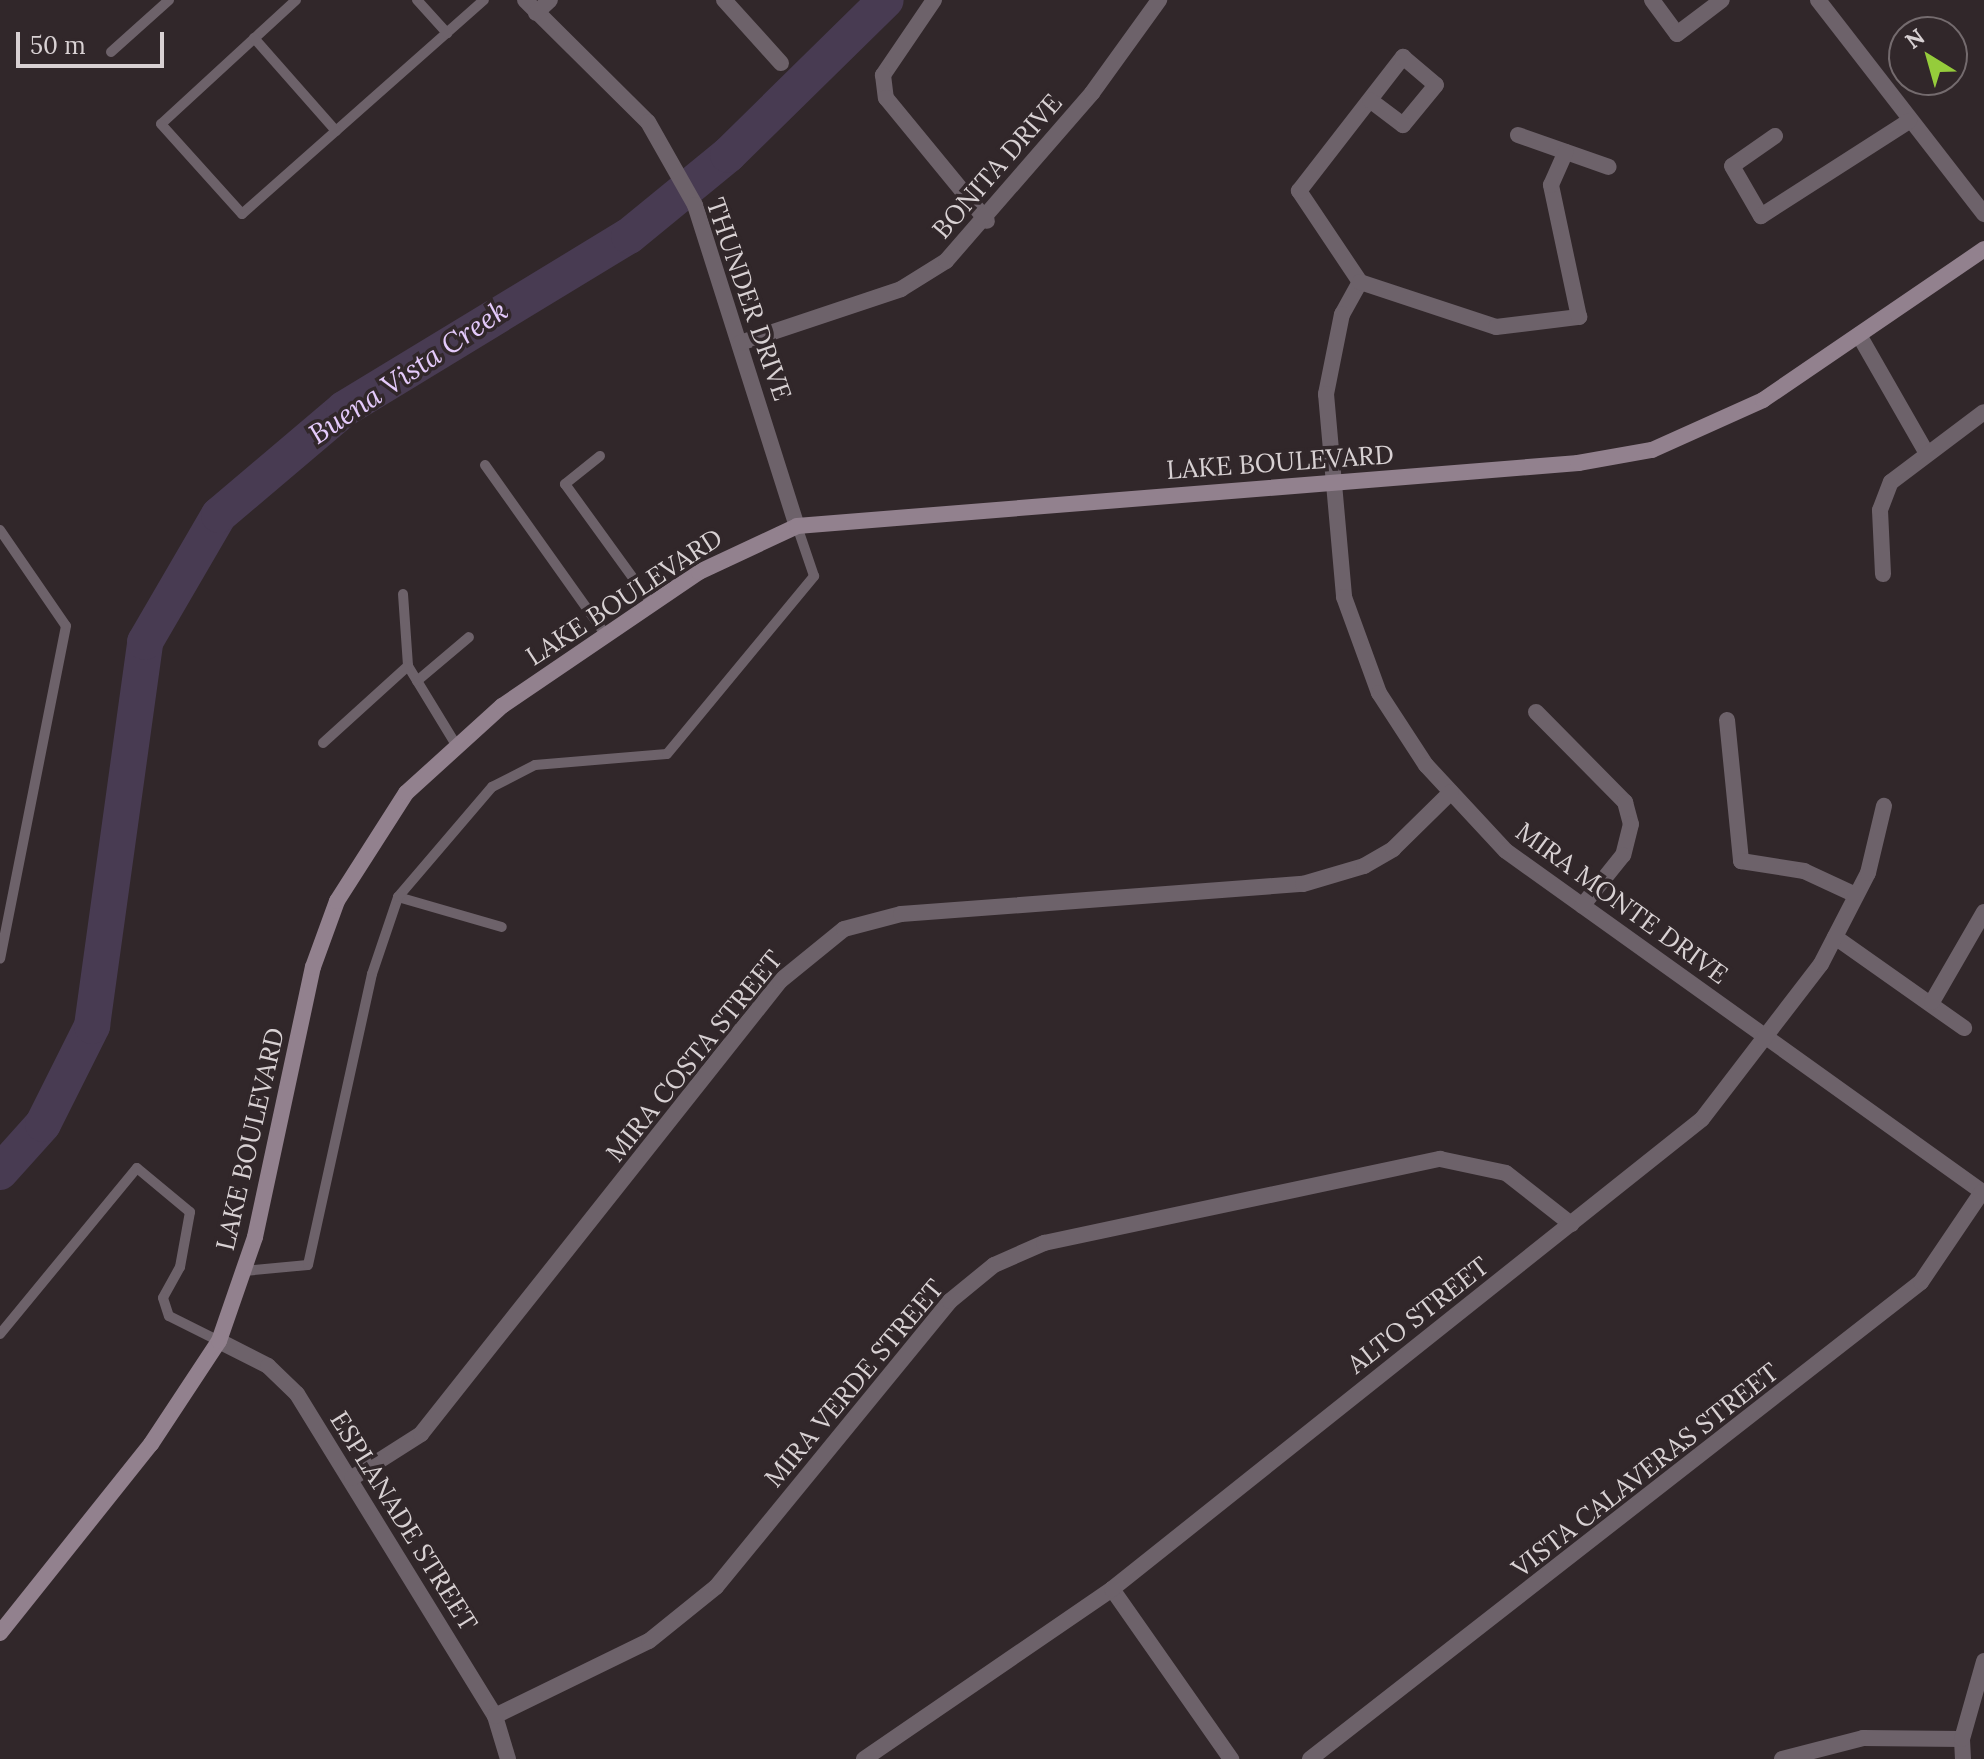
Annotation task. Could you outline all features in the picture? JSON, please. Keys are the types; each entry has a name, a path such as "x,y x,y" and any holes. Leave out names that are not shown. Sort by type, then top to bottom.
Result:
{"main road":[{"name":"LAKE BOULEVARD","path":"0,1633 151,1444 219,1341 244,1271 313,967 337,901 406,793 455,743 606,635 699,572 797,526 1578,463 1652,450 1763,400 1984,249"}],"street":[{"path":"531,6 550,0"},
{"path":"724,0 781,63"},
{"path":"934,0 883,75 886,98 987,221"},
{"name":"BONITA DRIVE","path":"740,343 901,289 946,261 987,221 1159,0"},
{"path":"1652,0 1677,34 1722,0"},
{"path":"1818,0 1984,214"},
{"name":"THUNDER DRIVE","path":"531,6 648,122 695,205 797,526"},
{"path":"1370,100 1299,191 1360,282 1496,327 1579,317 1551,185 1566,152"},
{"path":"1775,136 1732,166 1761,216 1909,121"},
{"path":"1518,135 1609,167"},
{"name":"MIRA MONTE DRIVE","path":"1360,282 1329,357 1332,483 1344,597 1362,656 1426,765 1506,851 1983,1192"},
{"path":"1859,335 1926,452"},
{"path":"1883,574 1880,510 1891,482 1926,452 1984,412"},
{"path":"1536,712 1625,802 1631,824 1623,855 1582,906"},
{"path":"1727,720 1741,861 1804,871 1856,895"},
{"name":"MIRA COSTA STREET","path":"352,1478 421,1434 780,981 844,929 901,914 1303,884 1364,866 1393,849 1451,792"},
{"name":"ALTO STREET","path":"864,1759 1112,1589 1702,1119 1766,1039 1835,937 1856,895 1884,806"},
{"path":"1932,1002 1984,912"},
{"path":"1835,937 1932,1002 1964,1028"},
{"name":"MIRA VERDE STREET","path":"495,1716 649,1641 716,1587 950,1301 994,1265 1044,1243 1440,1159 1506,1173 1571,1224"},
{"name":"VISTA CALAVERAS STREET","path":"1310,1759 1921,1282 1983,1192"},
{"name":"ESPLANADE STREET","path":"219,1341 268,1366 297,1394 352,1478 495,1716 508,1759"},
{"path":"1112,1589 1231,1759"},
{"path":"1963,1759 1962,1739 1984,1661"},
{"path":"1782,1759 1863,1738 1962,1739"}],"lane":[{"path":"111,52 169,0"},
{"path":"296,0 161,124 242,214 484,0"},
{"path":"417,0 447,33"},
{"path":"254,38 336,131"},
{"path":"600,456 565,484 652,604"},
{"path":"485,465 606,635"},
{"path":"244,1271 308,1265 372,974 398,897 492,787 535,765 667,754 814,576 797,526"},
{"path":"0,530 66,626 0,959"},
{"path":"403,594 408,666 455,743"},
{"path":"417,681 469,637"},
{"path":"323,743 408,666"},
{"path":"398,897 502,927"},
{"path":"0,1334 137,1168 190,1212 180,1267 163,1298 169,1316 219,1341"}],"waterway":[{"name":"Buena Vista Creek","path":"0,1172 43,1124 92,1026 145,642 219,515 344,409 629,236 728,155 886,0"}]}
